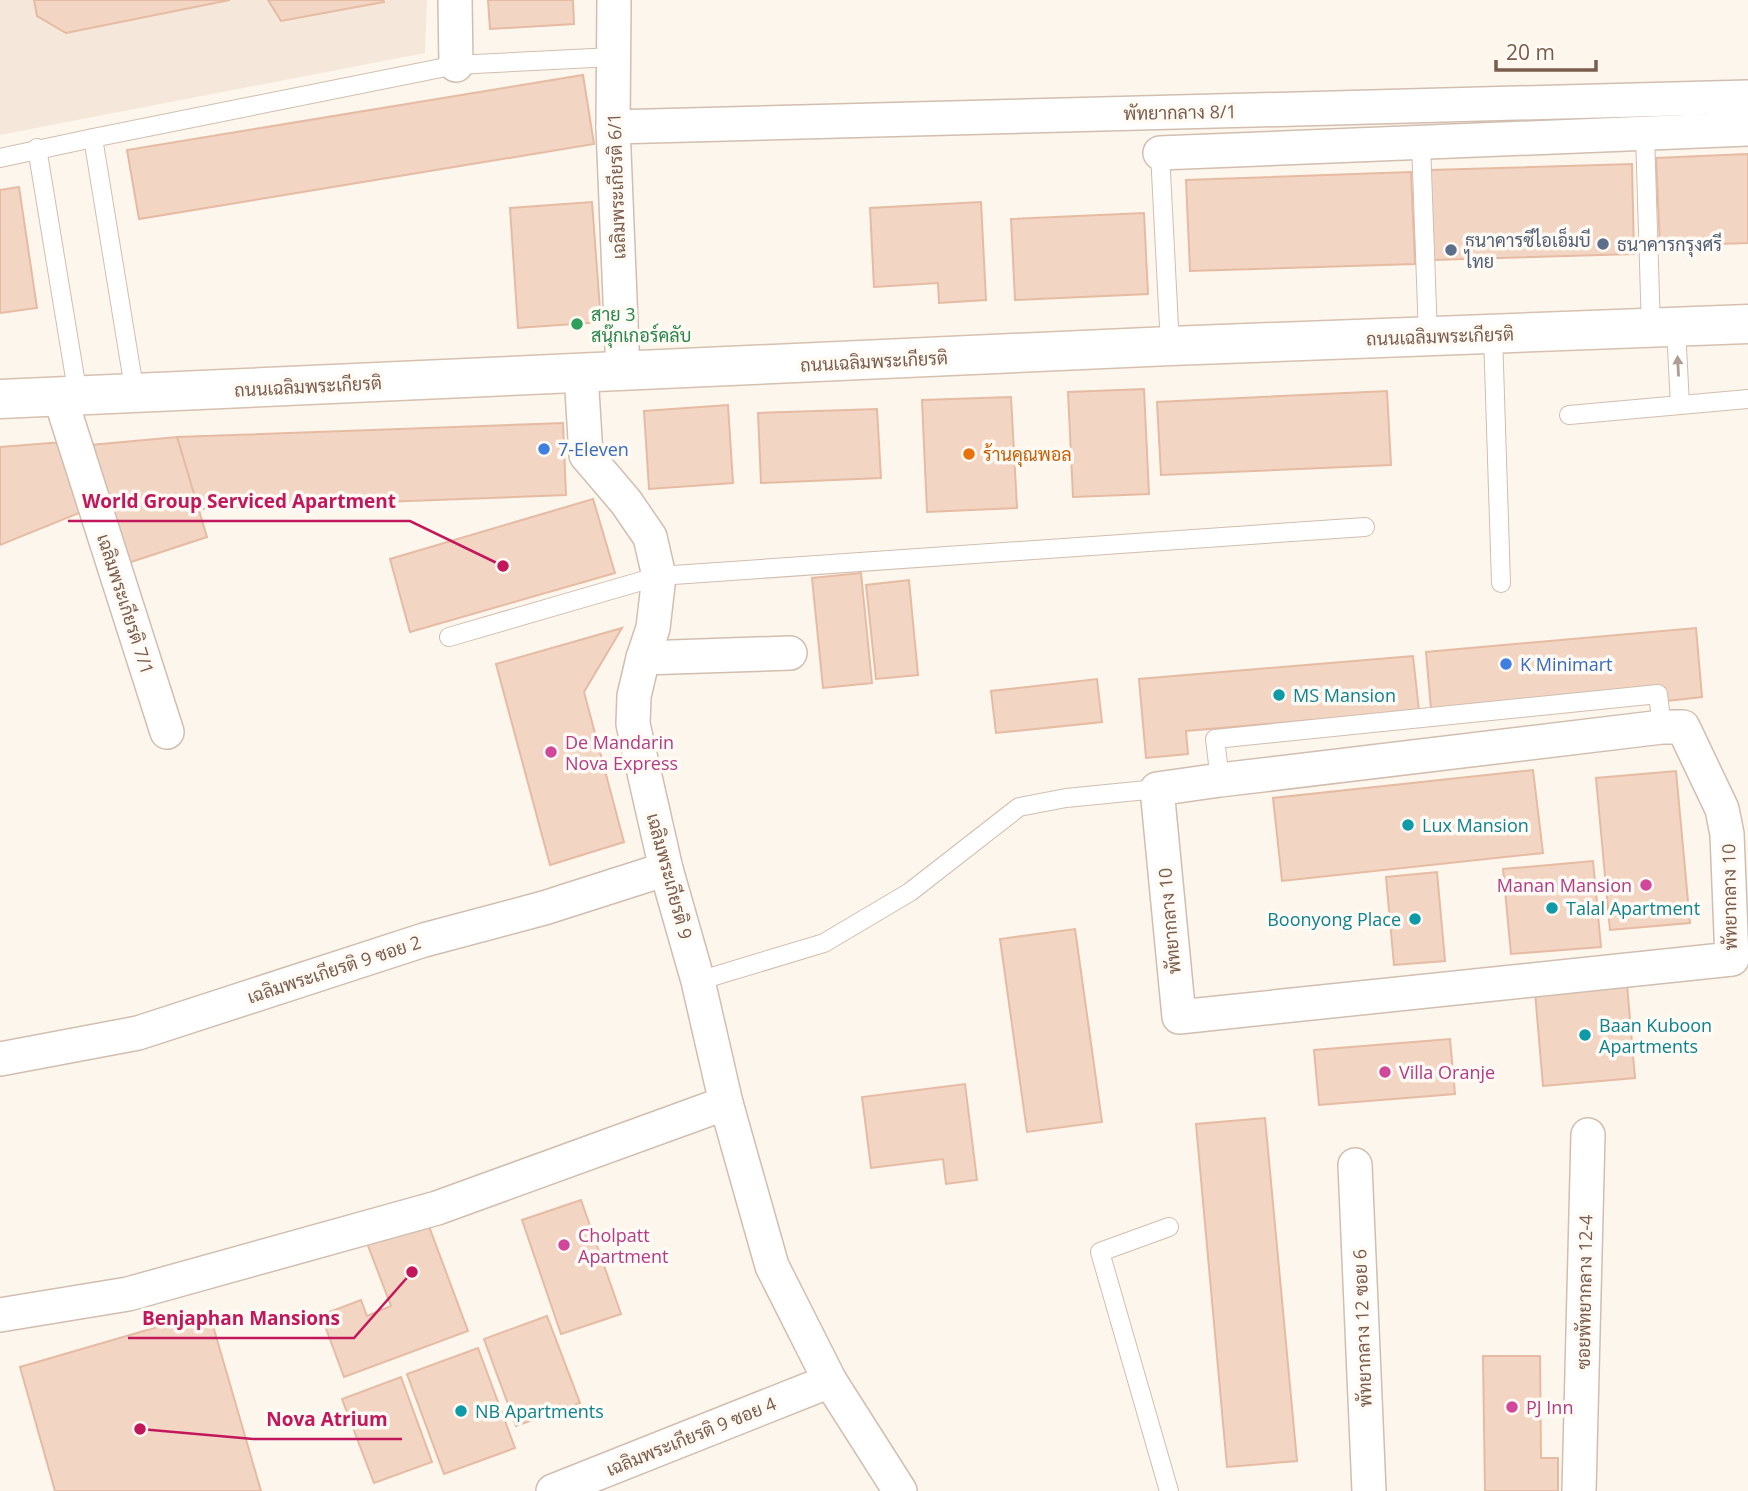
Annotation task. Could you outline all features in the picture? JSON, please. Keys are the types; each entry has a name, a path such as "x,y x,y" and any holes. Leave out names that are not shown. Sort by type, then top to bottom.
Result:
{"main road":[{"name":"ถนนเฉลิมพระเกียรติ","path":"0,399 1170,346 1748,324"}],"street":[{"path":"455,0 456,65"},
{"name":"เฉลิมพระเกียรติ 6/1","path":"614,0 613,127 623,372"},
{"name":"พัทยากลาง 8/1","path":"613,127 1748,97"},
{"path":"1160,153 1748,129"},
{"name":"เฉลิมพระเกียรติ 9","path":"581,374 586,455 626,502 650,537 659,576 653,628 634,696 633,724 666,869 698,981 726,1103 772,1266 830,1381 900,1491"},
{"name":"เฉลิมพระเกียรติ 7/1","path":"69,396 167,732"},
{"path":"643,658 790,653"},
{"name":"พัทยากลาง 10","path":"1662,727 1683,727 1722,809 1738,833 1732,959 1178,1017 1157,789 1662,727"},
{"name":"เฉลิมพระเกียรติ 9 ซอย 2","path":"0,1059 138,1033 424,940 544,908 666,869"},
{"path":"0,1315 128,1294 438,1208 726,1103"},
{"name":"ซอยพัทยากลาง 12-4","path":"1579,1491 1588,1135"},
{"name":"พัทยากลาง 12 ซอย 6","path":"1355,1165 1369,1491"},
{"name":"เฉลิมพระเกียรติ 9 ซอย 4","path":"553,1491 830,1381"}],"lane":[{"path":"0,158 456,65 613,57"},
{"path":"1645,134 1663,328 1680,405"},
{"path":"93,138 135,394"},
{"path":"1421,143 1429,336"},
{"path":"37,149 69,396"},
{"path":"1160,153 1170,346"},
{"path":"1493,334 1501,583"},
{"path":"1569,415 1748,399"},
{"path":"449,637 659,576 1364,527"},
{"path":"698,981 824,943 910,892 1018,807 1066,798 1157,789"},
{"path":"1169,1227 1100,1252 1169,1491"}],"shaded area":[{"path":"0,0 427,0 425,53 0,135"}],"building":[{"path":"34,0 230,0 66,33 37,16"},
{"path":"268,0 383,0 384,2 281,21"},
{"path":"488,0 573,0 574,24 490,29"},
{"path":"583,75 594,144 139,219 127,150"},
{"path":"1748,154 1748,243 1660,246 1656,158"},
{"path":"1632,164 1634,254 1433,260 1430,170"},
{"path":"1411,172 1415,264 1190,271 1186,180"},
{"path":"19,187 37,308 0,313 0,190"},
{"path":"592,202 601,322 518,328 510,208"},
{"path":"981,202 986,300 939,303 938,283 874,287 870,208"},
{"path":"1144,213 1148,294 1015,300 1011,219"},
{"path":"1144,389 1149,494 1073,497 1068,392"},
{"path":"1387,391 1391,465 1161,475 1157,402"},
{"name":"ร้านคุณพอล","path":"1011,397 1017,508 927,512 922,400"},
{"path":"728,405 733,483 649,489 644,411"},
{"path":"877,409 881,478 761,483 758,413"},
{"path":"563,423 566,495 198,509 177,437"},
{"path":"177,437 207,537 128,563 91,445"},
{"path":"63,442 84,511 0,545 0,447"},
{"path":"593,499 615,573 410,632 390,559"},
{"path":"861,573 872,683 823,688 812,578"},
{"path":"909,580 918,675 876,679 866,585"},
{"path":"622,628 584,692 624,842 550,865 496,664"},
{"path":"1696,628 1702,697 1667,701 1665,688 1431,709 1426,652"},
{"name":"MS Mansion","path":"1413,656 1419,711 1186,731 1188,754 1146,758 1139,679"},
{"path":"1097,679 1102,722 996,733 991,691"},
{"name":"Lux Mansion","path":"1533,770 1543,853 1282,881 1273,798"},
{"name":"Manan Mansion","path":"1676,771 1690,923 1610,930 1596,778"},
{"name":"Talal Apartment","path":"1593,861 1601,947 1511,954 1503,869"},
{"name":"Boonyong Place","path":"1437,872 1445,961 1394,965 1386,877"},
{"path":"1075,929 1102,1122 1027,1132 1000,939"},
{"name":"Baan Kuboon Apartments","path":"1627,984 1635,1078 1543,1086 1535,992"},
{"name":"Villa Oranje","path":"1450,1039 1455,1094 1319,1105 1314,1050"},
{"path":"965,1084 977,1180 946,1184 943,1159 871,1168 862,1097"},
{"path":"1265,1118 1297,1461 1227,1467 1196,1124"},
{"name":"Cholpatt Apartment","path":"581,1200 621,1314 561,1334 522,1220"},
{"path":"427,1221 468,1331 344,1377 321,1315 361,1300 367,1316 391,1306 367,1243"},
{"path":"209,1312 261,1491 55,1491 20,1367"},
{"path":"547,1316 580,1403 516,1426 484,1339"},
{"name":"NB Apartments","path":"478,1348 515,1448 444,1474 407,1374"},
{"name":"PJ Inn","path":"1483,1356 1540,1356 1541,1458 1558,1458 1558,1491 1485,1491"},
{"path":"401,1377 432,1462 374,1483 342,1399"}],"place":[{"name":"ธนาคารกรุงศรี","path":"1603,244"},
{"name":"ธนาคารซีไอเอ็มบี ไทย","path":"1451,250"},
{"name":"สาย 3 สนุ๊กเกอร์คลับ","path":"577,324"},
{"name":"7-Eleven","path":"544,449"},
{"name":"ร้านคุณพอล","path":"969,454"},
{"name":"World Group Serviced Apartment","path":"503,566"},
{"name":"K Minimart","path":"1506,664"},
{"name":"MS Mansion","path":"1279,695"},
{"name":"De Mandarin Nova Express","path":"551,752"},
{"name":"Lux Mansion","path":"1408,825"},
{"name":"Manan Mansion","path":"1646,885"},
{"name":"Talal Apartment","path":"1552,908"},
{"name":"Boonyong Place","path":"1415,919"},
{"name":"Baan Kuboon Apartments","path":"1585,1035"},
{"name":"Villa Oranje","path":"1385,1072"},
{"name":"Cholpatt Apartment","path":"564,1245"},
{"name":"Benjaphan Mansions","path":"412,1272"},
{"name":"PJ Inn","path":"1512,1407"},
{"name":"NB Apartments","path":"461,1411"},
{"name":"Nova Atrium","path":"140,1429"}]}
